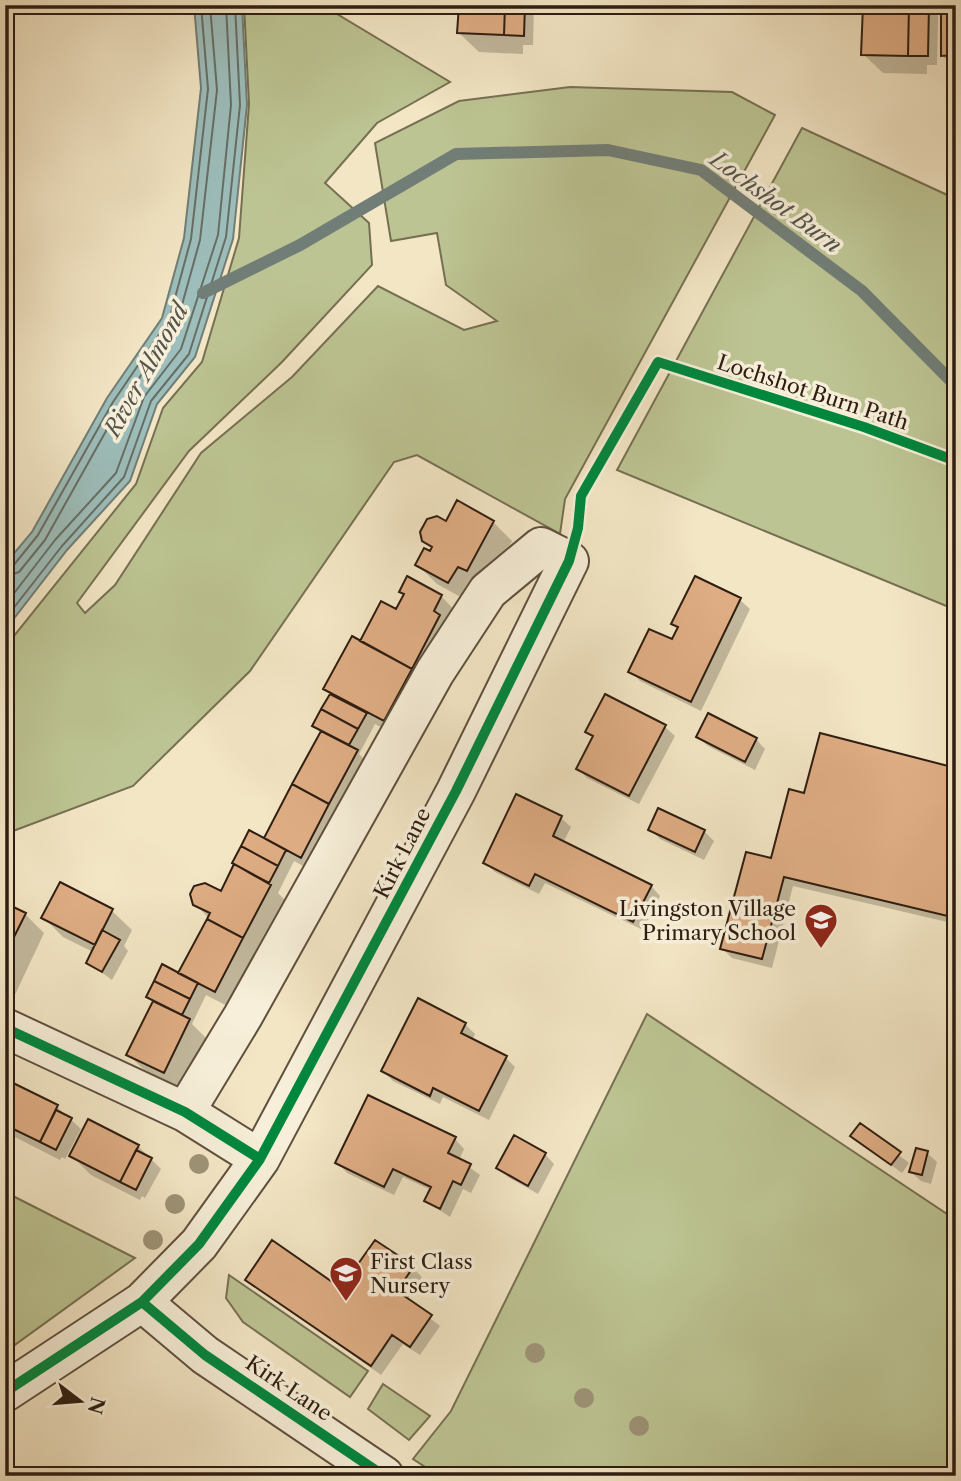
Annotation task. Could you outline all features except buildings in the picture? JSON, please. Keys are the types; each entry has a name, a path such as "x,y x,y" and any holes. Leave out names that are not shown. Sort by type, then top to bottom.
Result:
{"street":[{"name":"Kirk Lane","path":"5,1392 142,1302 199,1244 260,1159 443,814 569,561 541,547 488,591 435,673 243,1016 185,1112"},
{"path":"5,1028 185,1112 260,1159"},
{"name":"Kirk Lane","path":"142,1302 344,1465 384,1476"}],"green space":[{"path":"244,5 322,5 450,82 377,123 325,183 369,223 372,265 282,362 189,451 77,603 85,613 115,585 201,453 292,377 378,286 464,330 497,321 446,285 437,233 391,241 375,143 459,101 570,87 732,92 775,115 565,499 560,534 417,455 394,462 250,671 133,786 5,834 5,647 136,484 163,408 202,362 239,238 249,104"},
{"path":"802,128 956,199 956,610 617,470"},
{"path":"647,1014 956,1220 956,1476 439,1476 413,1459 451,1411"},
{"path":"5,1192 135,1258 5,1352"},
{"path":"229,1275 368,1371 350,1397 243,1322 226,1298"},
{"path":"383,1384 430,1416 409,1440 368,1409"}],"water":[{"name":"River Almond","path":"194,5 242,5 247,105 233,239 195,357 157,404 130,481 67,550 5,630 5,564 32,532 107,398 162,318 184,238 201,88"}],"waterway":[{"name":"Lochshot Burn","path":"203,293 300,245 456,154 608,150 701,170 862,291 956,386"}],"cycle path":[{"name":"Lochshot Burn Path","path":"5,1392 142,1302 199,1244 260,1159 456,791 569,561 578,528 581,496 658,362 864,427 956,461"},
{"path":"5,1028 185,1112 260,1159"},
{"path":"142,1302 205,1355 384,1476"}],"place":[{"name":"Livingston Village Primary School","path":"821,950"},
{"name":"First Class Nursery","path":"346,1303"}]}
